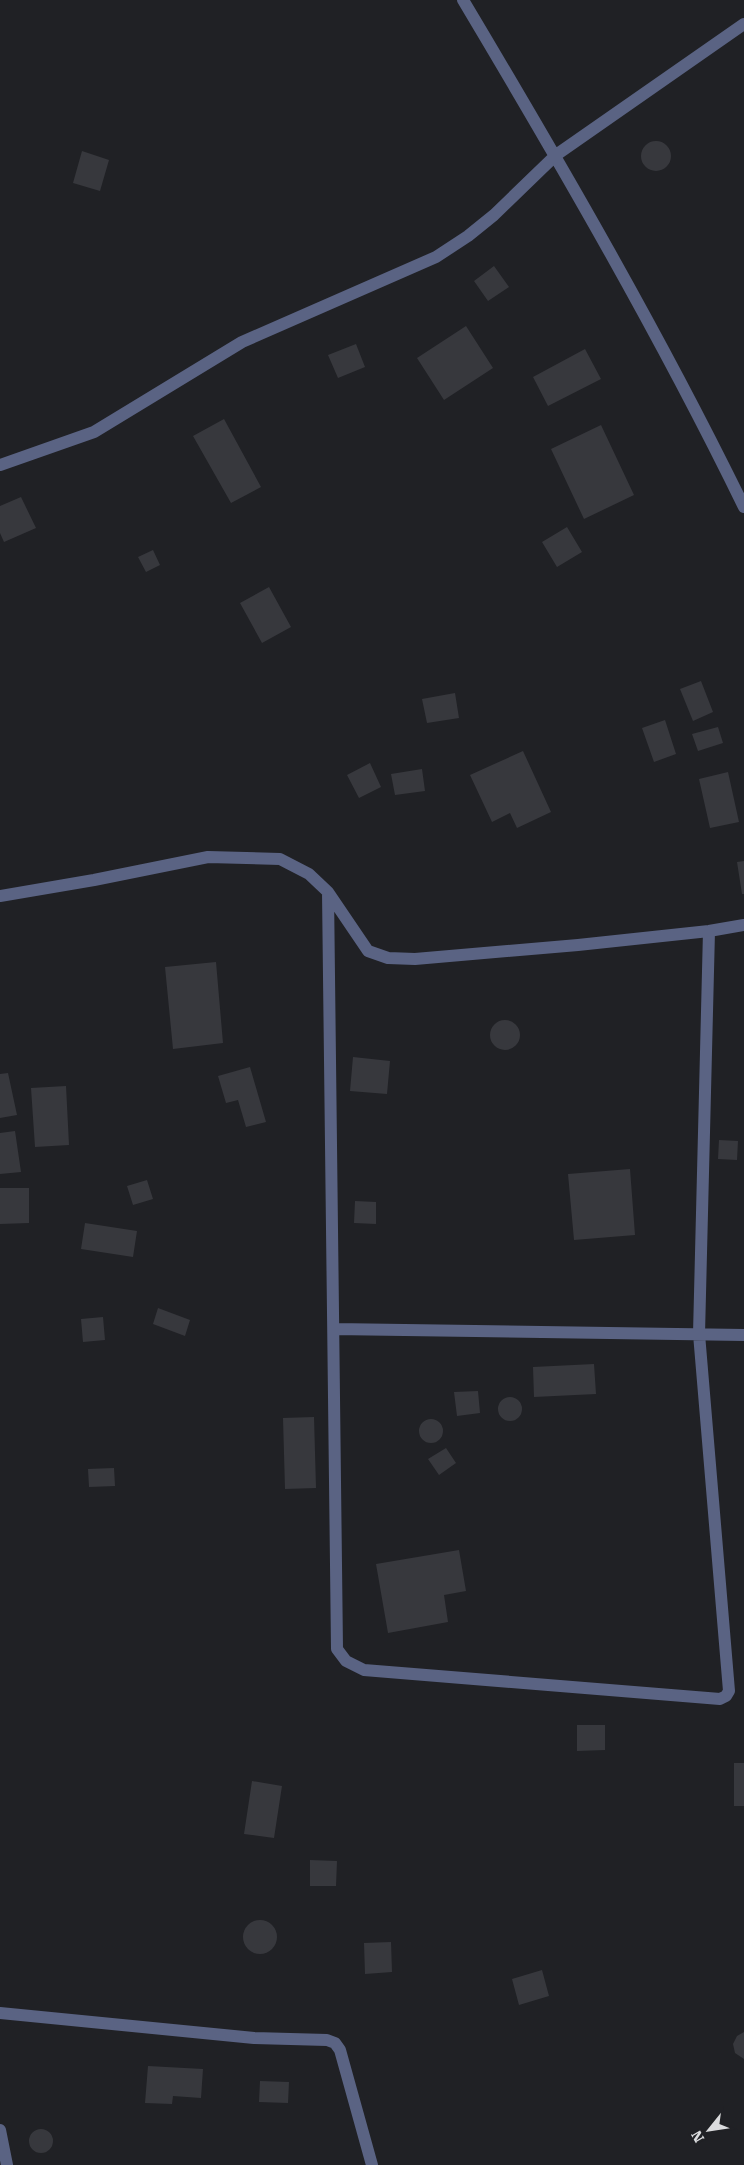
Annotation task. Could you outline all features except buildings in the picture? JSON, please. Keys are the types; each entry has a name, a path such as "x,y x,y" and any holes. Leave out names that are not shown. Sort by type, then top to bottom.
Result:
{"street":[{"path":"463,0 556,155 707,430 744,507"},
{"path":"0,465 94,432 242,342 436,257 468,236 494,215 556,155 744,24"},
{"path":"0,896 208,857 280,859 309,874 328,892 368,951 388,958 415,959 709,931 744,925"},
{"path":"328,892 337,1649 346,1661 364,1670 720,1698 726,1696 729,1691 699,1334 709,931"},
{"path":"334,1329 744,1335"},
{"path":"0,2013 254,2038 328,2040 335,2043 340,2050 372,2165"},
{"path":"0,2130 7,2165"}]}
